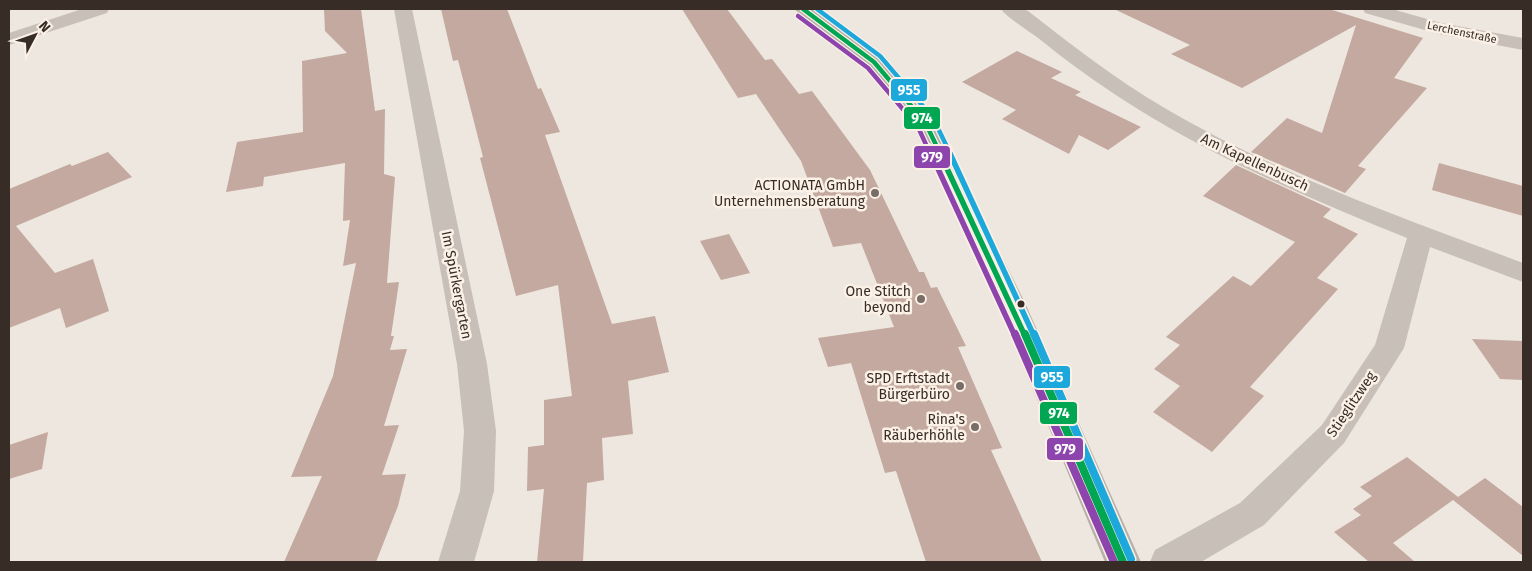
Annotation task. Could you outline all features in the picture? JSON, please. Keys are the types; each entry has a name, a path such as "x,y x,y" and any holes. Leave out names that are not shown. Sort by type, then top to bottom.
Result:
{"street":[{"path":"9,39 100,9"},
{"name":"Im Spürkergarten","path":"402,9 472,364 480,431 477,491 456,562"},
{"path":"803,9 874,62 925,122 1011,303 1123,562"},
{"name":"Am Kapellenbusch","path":"1010,9 1021,14 1107,81 1183,127 1281,175 1421,234 1523,272"},
{"name":"Lerchenstraße","path":"1372,9 1439,28 1523,44"},
{"name":"Stieglitzweg","path":"1168,562 1252,514 1333,434 1389,348 1421,234"}],"building":[{"path":"324,9 361,9 375,111 385,109 384,174 395,177 387,283 399,282 391,336 394,336 390,350 407,349 384,426 399,425 382,475 406,474 398,506 376,562 284,562 322,476 291,477 333,376 356,263 343,266 350,220 343,221 345,163 264,177 263,186 226,192 237,142 303,132 302,61 347,53 325,31"},
{"path":"441,9 507,9 538,89 541,88 560,132 545,135 612,324 655,316 669,372 628,381 633,434 602,438 604,480 587,483 583,562 537,562 544,489 527,491 528,447 544,445 544,400 572,396 558,285 516,296 480,158 483,157 458,60 453,61"},
{"path":"682,9 727,9 765,60 772,59 799,94 812,91 870,170 919,272 924,272 931,288 937,287 966,346 958,347 1002,448 991,450 1042,562 926,562 896,471 885,473 851,363 828,367 818,338 894,327 861,243 833,247 801,161 756,94 738,98"},
{"path":"1114,9 1329,9 1423,38 1394,78 1427,88 1358,166 1366,169 1345,193 1251,152 1287,118 1322,133 1356,25 1242,88 1171,54 1190,45"},
{"path":"1017,51 1062,72 1051,78 1081,92 1075,95 1141,127 1108,150 1079,135 1069,154 1002,119 1016,110 962,82"},
{"path":"108,152 132,177 16,226 55,273 93,259 109,311 66,328 60,308 9,328 9,189 70,164 72,166"},
{"path":"1439,163 1523,186 1523,216 1432,190"},
{"path":"1236,165 1331,209 1323,217 1358,234 1317,278 1338,289 1250,387 1264,396 1212,452 1153,412 1180,386 1154,369 1180,345 1166,337 1233,276 1251,286 1295,242 1203,196"},
{"path":"729,234 750,273 721,280 700,241"},
{"path":"1472,339 1523,341 1523,380 1500,379"},
{"path":"48,432 42,469 9,479 9,445"},
{"path":"1407,457 1458,497 1485,478 1523,507 1523,556 1453,500 1393,543 1415,562 1369,562 1334,532 1361,515 1353,509 1372,496 1360,487"}],"transit line":[{"name":"974","path":"803,9 874,62 925,122 1011,303 1123,562"},
{"name":"955","path":"817,9 880,56 933,118 1019,300 1131,559"},
{"name":"979","path":"798,16 868,68 918,127 1003,307 1114,562"}],"place":[{"name":"ACTIONATA GmbH Unternehmensberatung","path":"875,193"},
{"name":"One Stitch beyond","path":"921,299"},
{"name":"SPD Erftstadt Bürgerbüro","path":"960,386"},
{"name":"Rina's Räuberhöhle","path":"975,427"}]}
